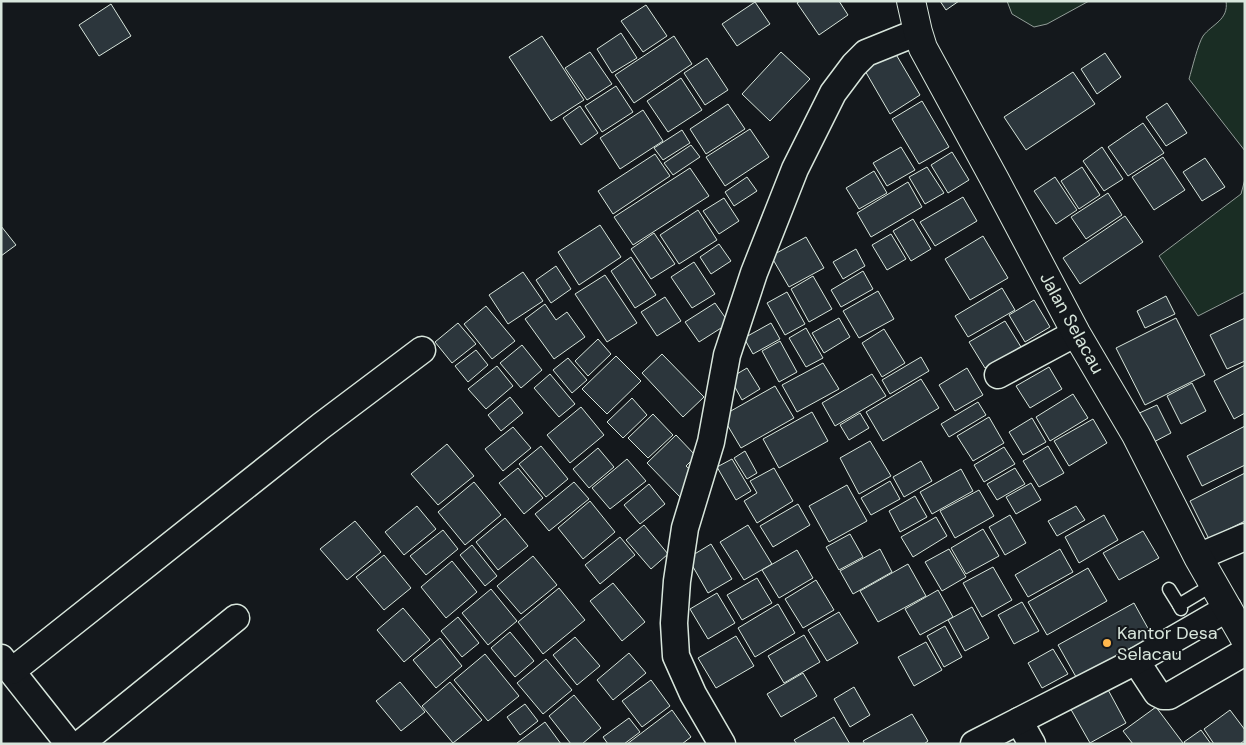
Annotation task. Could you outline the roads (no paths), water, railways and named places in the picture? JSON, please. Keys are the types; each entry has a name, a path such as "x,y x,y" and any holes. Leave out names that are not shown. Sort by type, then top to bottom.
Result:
{"street":[{"name":"Jalan Selacau","path":"912,1 918,32 928,57 1076,333 1136,435 1198,557 1245,639"},
{"path":"722,744 693,694 676,656 674,623 677,581 685,528 711,442 727,355 754,272 795,169 842,78 866,53 918,32"},
{"path":"998,375 1076,333"},
{"path":"69,744 6,664 422,350"},
{"path":"1198,557 1245,537"},
{"path":"974,744 1136,660 1228,608"},
{"path":"80,744 236,618"},
{"path":"1136,660 1157,693 1169,696 1245,652"},
{"path":"1019,721 1032,744"}],"lane":[{"path":"1169,589 1180,607 1214,584"}],"place":[{"name":"Kantor Desa Selacau","path":"1107,643"}]}
